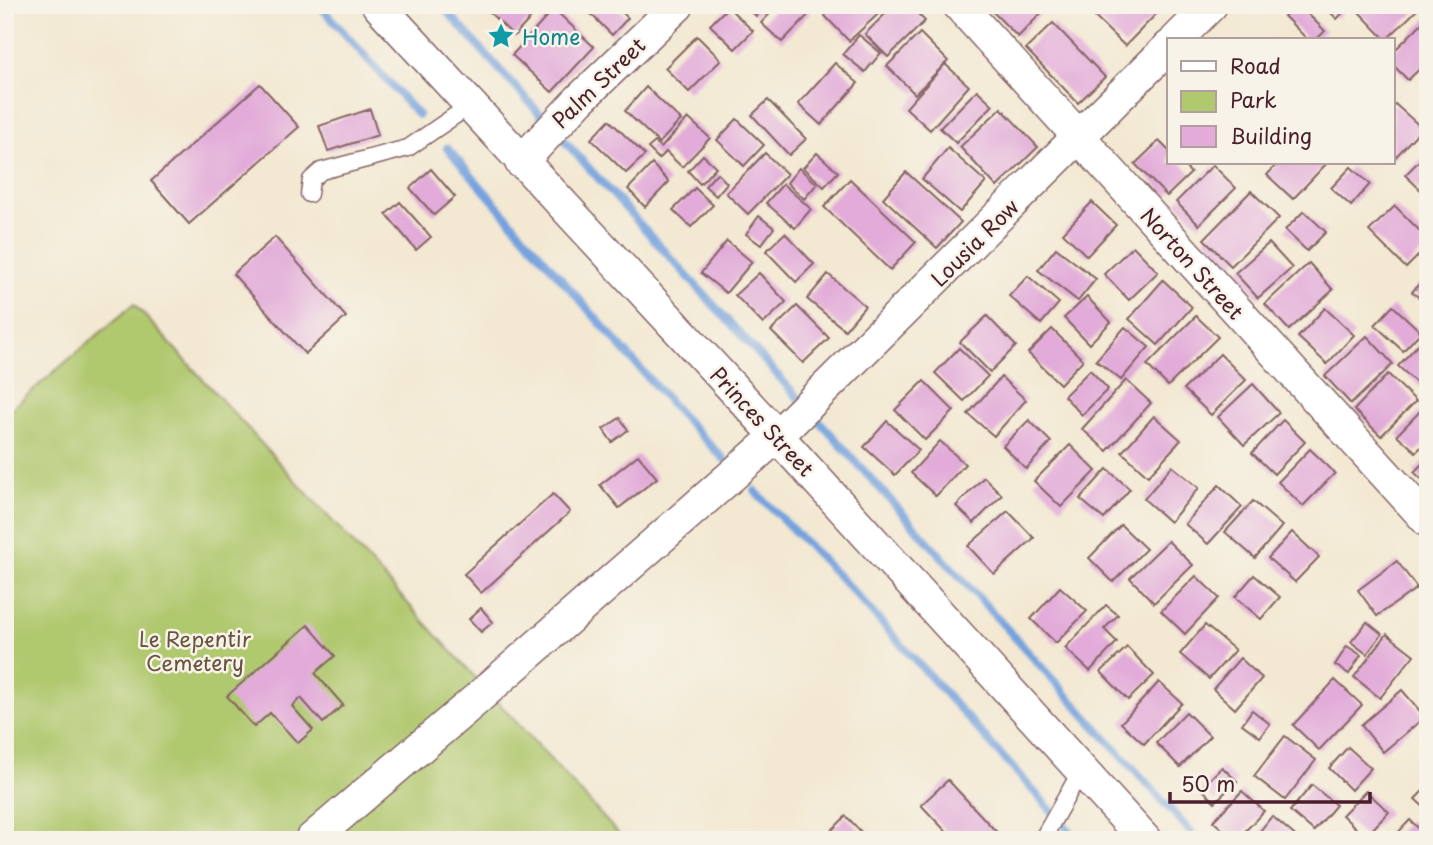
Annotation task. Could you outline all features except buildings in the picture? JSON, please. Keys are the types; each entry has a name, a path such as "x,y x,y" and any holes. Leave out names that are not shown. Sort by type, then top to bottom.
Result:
{"street":[{"name":"Princes Street","path":"378,5 469,106 529,153 784,429 1081,771 1145,840"},
{"name":"Palm Street","path":"529,153 579,100 678,5"},
{"name":"Norton Street","path":"959,5 1428,521"},
{"path":"1178,38 1210,5"},
{"name":"Lousia Row","path":"311,840 471,704 784,429 1167,49"}],"lane":[{"path":"309,194 311,180 321,171 408,148 469,106"},
{"path":"1042,840 1081,771"}],"green space":[{"name":"Le Repentir Cemetery","path":"134,304 624,840 5,840 5,414"}],"waterway":[{"path":"319,5 418,115"},
{"path":"441,5 549,124"},
{"path":"558,134 801,401"},
{"path":"447,148 679,413 724,459"},
{"path":"810,411 1198,840"},
{"path":"755,491 850,588 1078,840"}],"place":[{"name":"Home","path":"501,36"}]}
